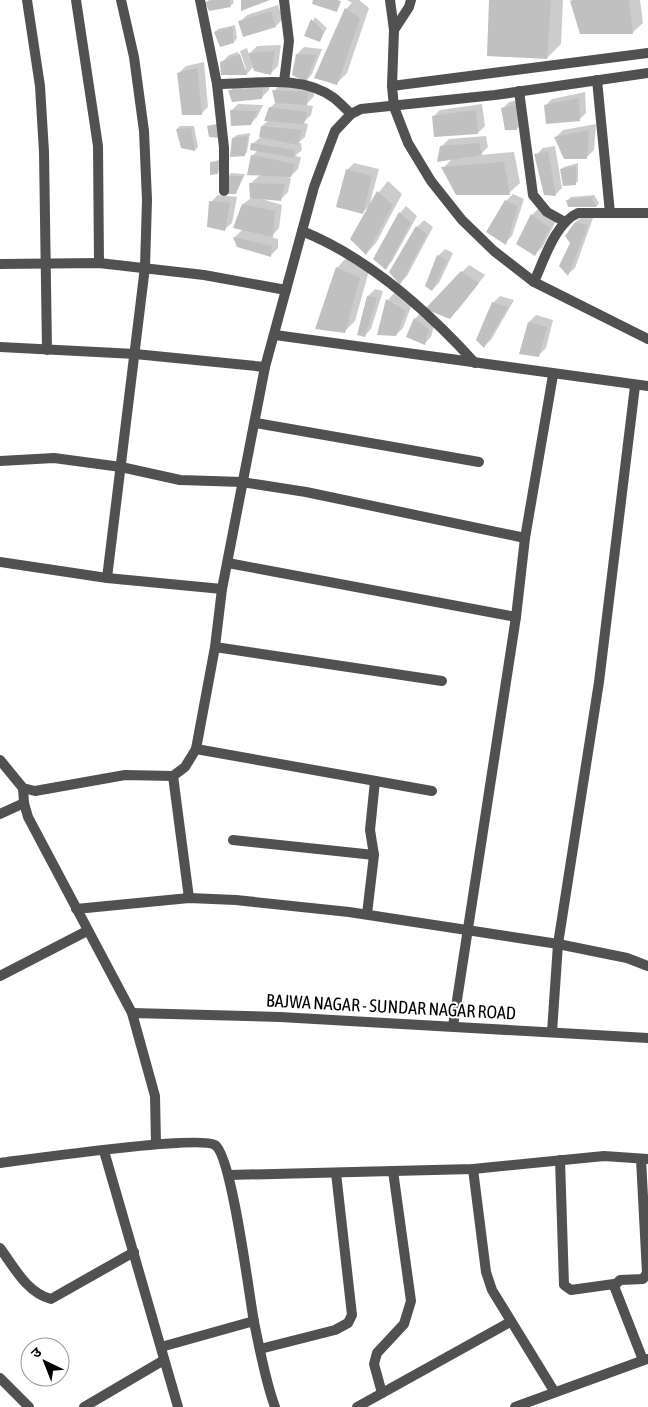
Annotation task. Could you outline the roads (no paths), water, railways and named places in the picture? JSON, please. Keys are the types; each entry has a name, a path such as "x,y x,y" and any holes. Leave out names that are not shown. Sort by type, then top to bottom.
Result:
{"street":[{"path":"27,0 40,86 44,152 47,350"},
{"path":"76,0 98,146 99,263"},
{"path":"107,578 145,267 147,200 144,130 134,58 122,0"},
{"path":"200,0 217,84 224,148 224,192"},
{"path":"284,0 290,41 284,82"},
{"path":"390,0 394,30 392,86 394,107 408,143 431,182 475,233 494,251 534,282 648,339"},
{"path":"394,30 409,7 411,0"},
{"path":"392,86 648,53"},
{"path":"0,760 24,788 35,791 125,775 173,776 185,767 196,749 215,647 222,589 266,367 314,187 335,131 351,114 361,108 394,107 648,73"},
{"path":"597,80 610,213"},
{"path":"217,84 284,82 321,92 334,98 351,114"},
{"path":"519,91 533,195 547,212 565,222"},
{"path":"534,282 565,222 578,213 648,213"},
{"path":"302,231 357,258 444,330 475,363"},
{"path":"0,264 99,263 145,267 286,290"},
{"path":"275,335 553,375 648,386"},
{"path":"0,347 135,354 266,367"},
{"path":"452,1026 516,617 526,538 553,375"},
{"path":"552,1032 558,944 599,682 635,386"},
{"path":"256,423 479,462"},
{"path":"0,461 54,458 121,467 180,480 242,482 306,492 526,538"},
{"path":"0,562 107,578 222,589"},
{"path":"228,563 516,617"},
{"path":"215,647 442,681"},
{"path":"196,749 432,791"},
{"path":"173,776 189,898"},
{"path":"367,914 374,855 370,830 375,781"},
{"path":"24,788 24,803 28,816 87,931 132,1013 143,1046 154,1096 156,1144"},
{"path":"0,814 24,803"},
{"path":"233,840 374,855"},
{"path":"76,909 189,898 236,900 367,914 467,929 627,958 648,966"},
{"path":"0,976 87,931"},
{"name":"BAJWA NAGAR - SUNDAR NAGAR ROAD","path":"132,1013 280,1017 648,1038"},
{"path":"0,1163 156,1144 204,1142 214,1144 223,1156 229,1175 254,1321 275,1407"},
{"path":"104,1151 178,1407"},
{"path":"229,1175 473,1169 560,1160 604,1156 645,1159 646,1277 639,1281 620,1280 614,1284 571,1290 564,1285 560,1160"},
{"path":"473,1169 486,1272 492,1290 554,1391"},
{"path":"382,1393 374,1364 375,1359 377,1353 404,1324 412,1301 392,1171"},
{"path":"260,1349 335,1330 348,1323 352,1315 336,1173"},
{"path":"0,1248 32,1290 42,1297 51,1299 134,1252"},
{"path":"515,1407 554,1391 645,1359 614,1284"},
{"path":"161,1347 254,1321"},
{"path":"357,1407 510,1322"},
{"path":"84,1407 164,1360"},
{"path":"0,1378 29,1407"}]}
